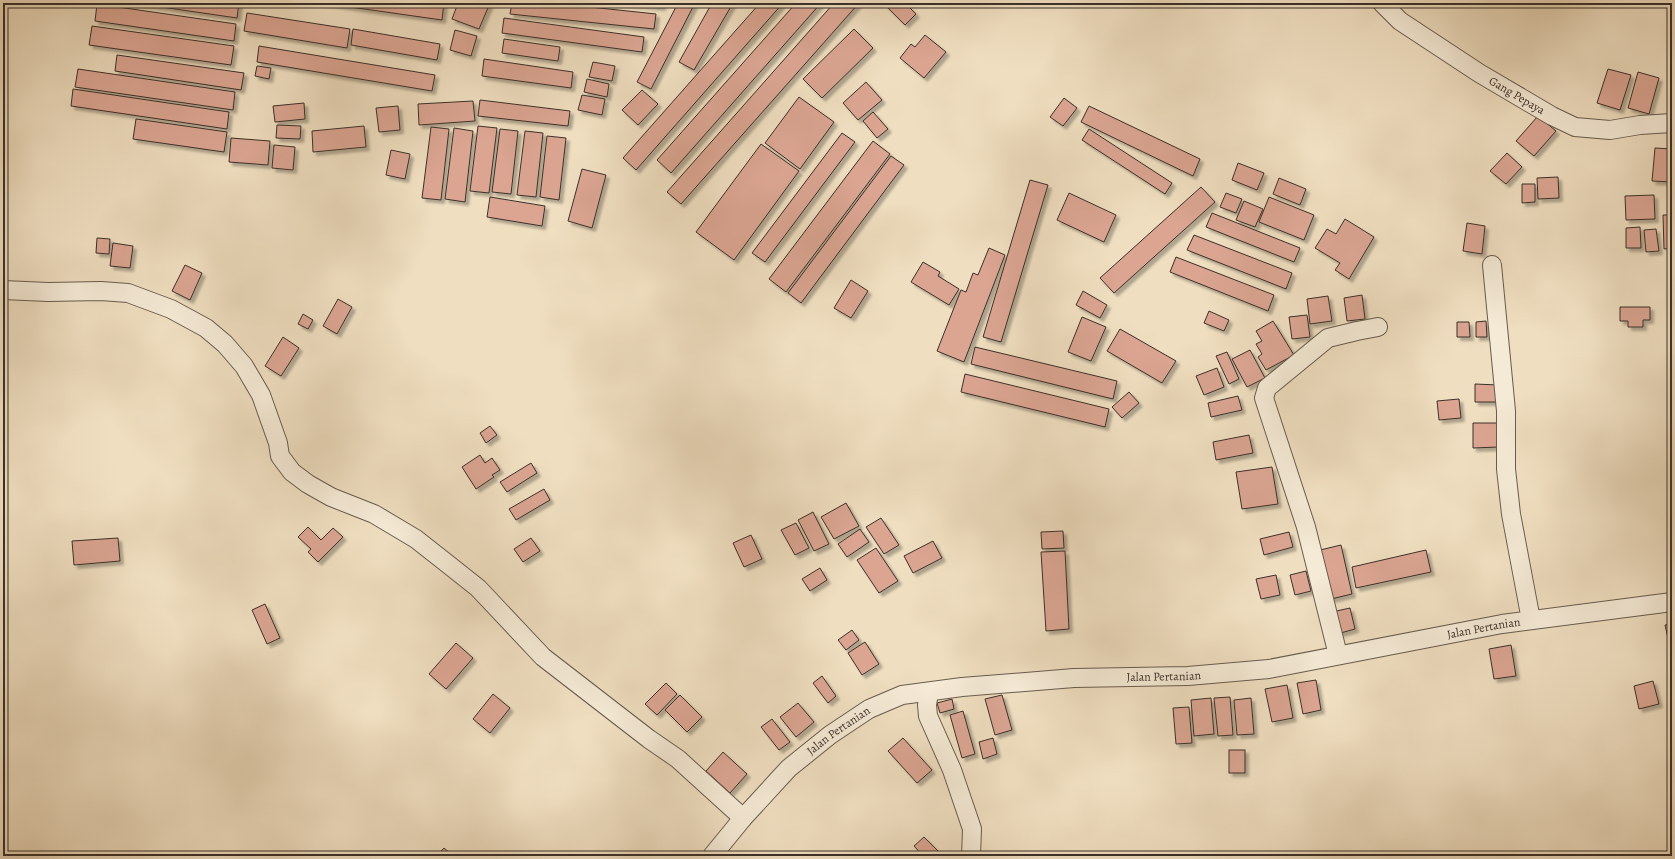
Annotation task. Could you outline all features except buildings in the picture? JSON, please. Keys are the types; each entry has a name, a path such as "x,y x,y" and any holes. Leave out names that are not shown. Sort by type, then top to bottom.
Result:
{"street":[{"name":"Gang Pepaya","path":"1382,3 1400,21 1479,73 1552,116 1575,127 1610,130 1640,125 1672,123"},
{"path":"1492,266 1506,411 1506,469 1511,514 1531,620"},
{"path":"3,290 48,292 101,291 128,293 171,308 206,328 225,344 244,366 260,395 278,443 280,456 292,472 308,484 331,497 374,514 416,539 449,564 478,588 543,657 649,739 678,758 743,818"},
{"path":"1338,655 1306,527 1264,398 1267,388 1328,338 1357,330 1378,327"},
{"name":"Jalan Pertanian","path":"712,856 743,818 789,768 830,735 869,709 902,695 962,687 1074,678 1188,676 1269,669 1502,624 1672,602"},
{"path":"928,692 928,716 952,770 972,829 971,856"}]}
